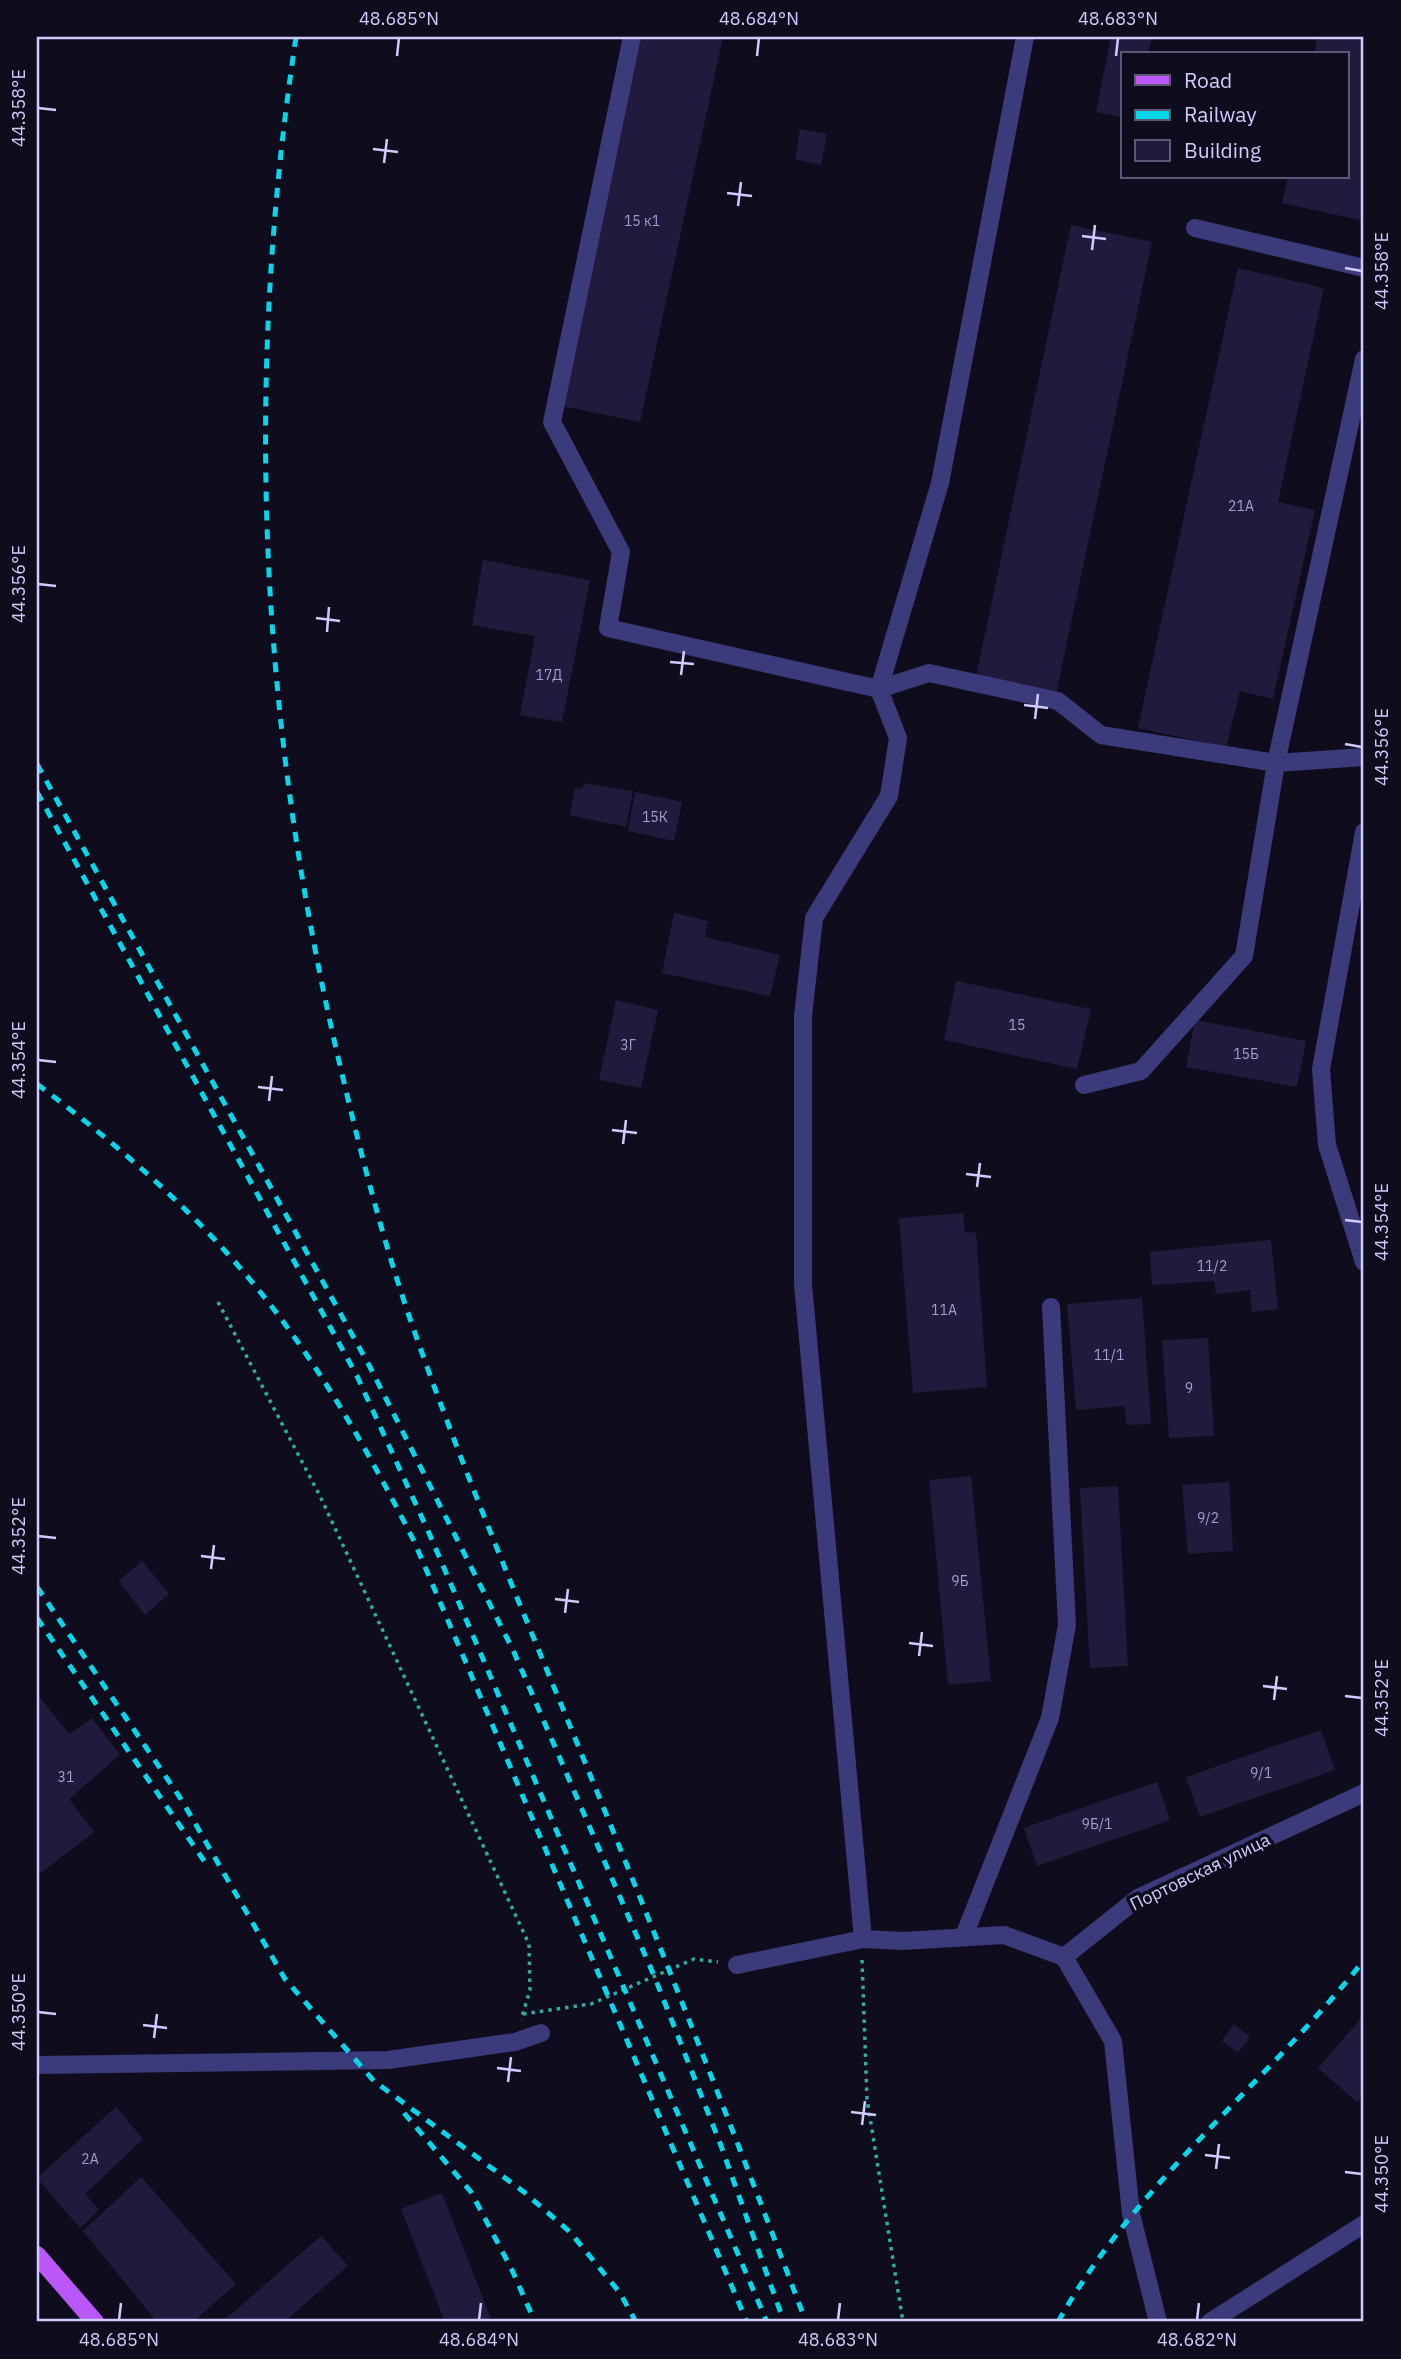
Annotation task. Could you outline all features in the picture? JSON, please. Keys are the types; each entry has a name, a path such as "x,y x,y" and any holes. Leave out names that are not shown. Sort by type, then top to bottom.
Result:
{"main road":[{"path":"37,2255 95,2322"}],"street":[{"path":"632,37 552,422 621,552 608,628 879,689 929,673 1058,701 1101,735 1276,763 1364,757"},
{"path":"862,1940 803,1284 803,1016 814,918 889,796 898,738 879,689 940,483 1025,37"},
{"path":"1195,228 1364,268"},
{"path":"1084,1086 1141,1071 1244,956 1276,763 1364,359"},
{"path":"1364,832 1321,1069 1327,1145 1364,1262"},
{"path":"964,1936 1050,1718 1067,1625 1051,1307"},
{"name":"Портовская улица","path":"1064,1957 1138,1898 1364,1793"},
{"path":"737,1965 862,1940 903,1941 1004,1935 1064,1957 1113,2041 1131,2214 1158,2322"},
{"path":"37,2065 388,2060 514,2042 541,2033"},
{"path":"1210,2322 1364,2224"}],"path":[{"path":"218,1302 320,1496 529,1944 530,1990 514,2042"},
{"path":"862,1940 867,2099 903,2322"},
{"path":"523,2014 591,2004 694,1959 737,1965"}],"building":[{"path":"641,37 723,37 640,422 562,406"},
{"path":"1111,37 1152,37 1148,52 1121,52 1121,117 1096,112"},
{"path":"1317,37 1364,37 1364,221 1282,203 1288,178 1348,178 1348,52 1314,52"},
{"path":"800,129 827,134 821,165 795,159"},
{"path":"1071,225 1152,242 1056,694 976,677"},
{"path":"1238,268 1324,288 1278,502 1315,510 1273,699 1240,691 1226,747 1138,728"},
{"path":"483,560 590,580 562,722 520,715 535,636 472,625"},
{"path":"584,783 633,791 626,827 570,815 575,788 582,789"},
{"path":"635,792 682,802 674,841 628,831"},
{"path":"674,913 708,921 705,937 780,955 770,996 662,973"},
{"path":"956,981 1091,1009 1077,1069 944,1040"},
{"path":"616,1000 658,1010 641,1088 599,1080"},
{"path":"1195,1020 1306,1041 1297,1087 1186,1067"},
{"path":"963,1213 965,1233 976,1232 987,1387 913,1393 899,1218"},
{"path":"1271,1240 1278,1309 1252,1312 1250,1290 1216,1294 1214,1281 1152,1285 1150,1252"},
{"path":"1142,1298 1151,1424 1126,1425 1125,1406 1076,1410 1067,1304"},
{"path":"1208,1338 1214,1436 1169,1438 1162,1340"},
{"path":"971,1476 991,1681 948,1685 929,1480"},
{"path":"1229,1482 1233,1551 1188,1554 1182,1485"},
{"path":"1118,1486 1128,1666 1090,1668 1080,1488"},
{"path":"142,1561 169,1594 145,1615 119,1581"},
{"path":"37,1694 69,1734 92,1718 120,1755 69,1799 94,1832 37,1876"},
{"path":"1321,1730 1335,1770 1200,1817 1186,1777"},
{"path":"1157,1782 1170,1820 1037,1866 1024,1828"},
{"path":"1364,2015 1364,2095 1357,2102 1318,2068"},
{"path":"1234,2024 1250,2037 1238,2053 1222,2041"},
{"path":"116,2107 143,2139 85,2194 99,2210 80,2228 37,2178"},
{"path":"141,2177 236,2284 195,2320 196,2322 157,2322 83,2231"},
{"path":"442,2193 492,2322 445,2322 401,2209"},
{"path":"321,2236 348,2266 284,2322 222,2322"}],"railway":[{"path":"296,37 280,166 270,294 266,422 268,549 276,676 291,803 311,930 338,1057 378,1216 428,1369 496,1545 754,2185 806,2322"},
{"path":"37,764 370,1367 513,1650 655,1978 720,2143 784,2322"},
{"path":"37,792 357,1376 429,1533 767,2322"},
{"path":"37,1084 144,1171 218,1243 267,1300 291,1333 356,1434 414,1541 747,2322"},
{"path":"37,1587 181,1799 285,1979 374,2081 524,2192 570,2232 620,2293 636,2322"},
{"path":"37,1618 209,1868"},
{"path":"1058,2322 1090,2271 1163,2179 1286,2049 1364,1960"},
{"path":"404,2113 471,2192 512,2270 535,2322"}]}
